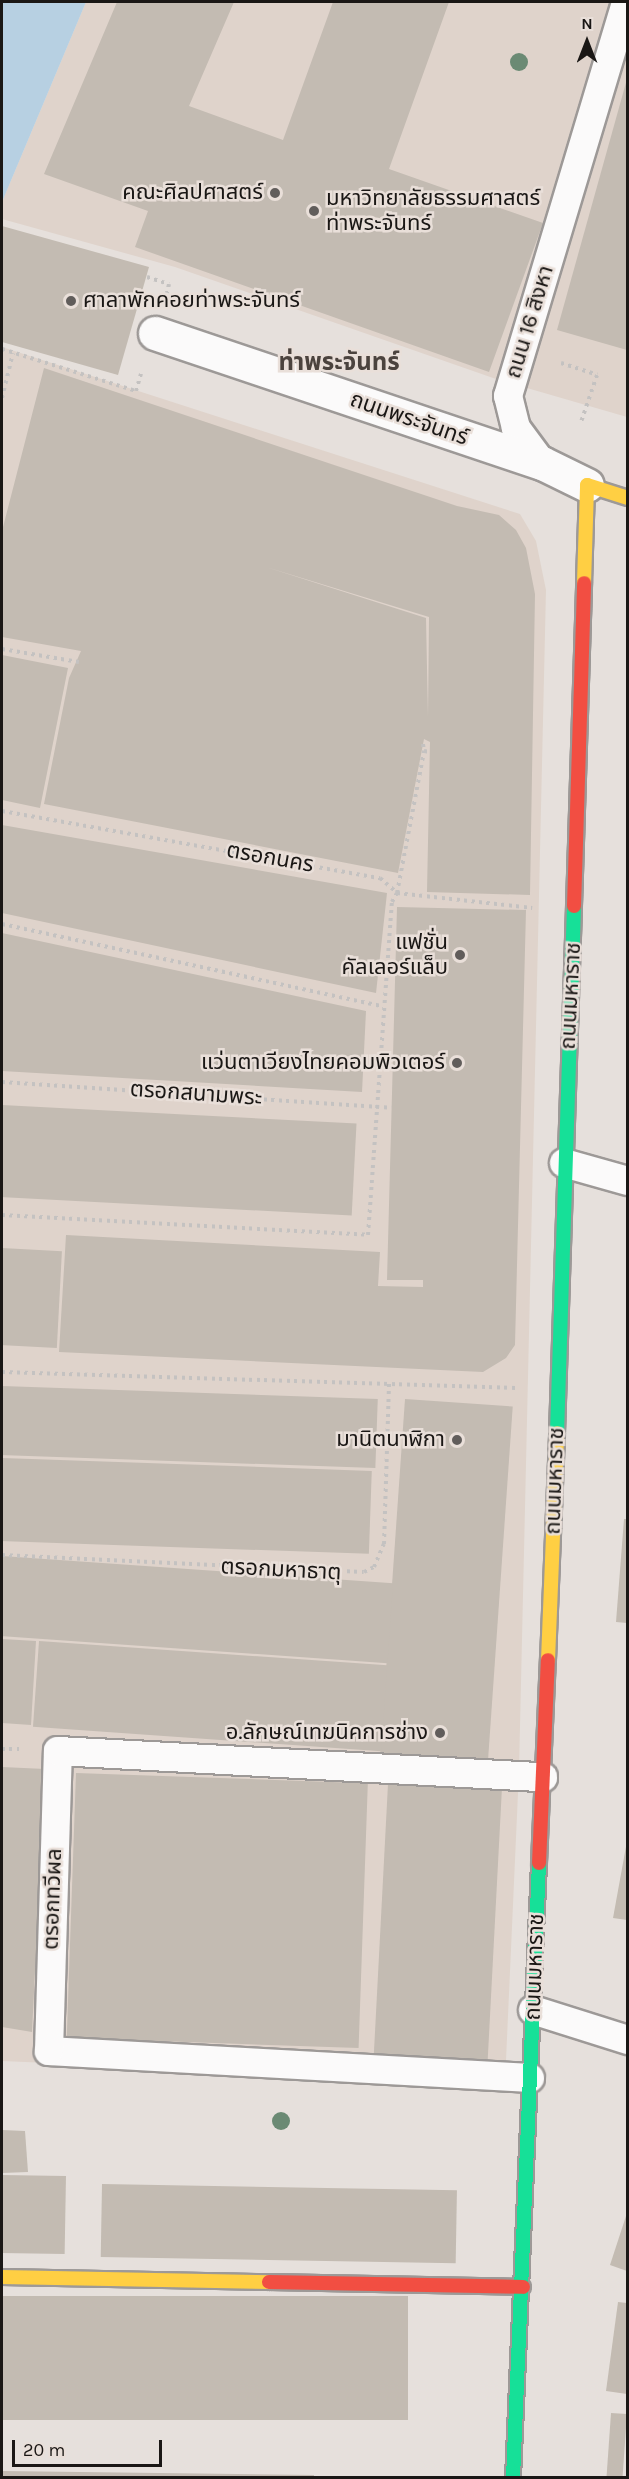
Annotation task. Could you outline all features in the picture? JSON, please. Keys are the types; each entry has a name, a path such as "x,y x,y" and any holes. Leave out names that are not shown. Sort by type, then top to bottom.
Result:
{"street":[{"name":"ถนนพระจันทร์","path":"155,333 542,463 587,485 627,498"},
{"name":"ถนนมหาราช","path":"513,2478 523,2287 559,1391 564,1164 583,719 587,485"},
{"path":"2,2277 523,2287"}],"lane":[{"name":"ถนน 16 สิงหา","path":"542,463 516,428 508,396 626,2"},
{"path":"564,1164 627,1181"},
{"name":"ตรอกทวีผล","path":"530,2078 49,2051 57,1751 543,1777"},
{"path":"533,2010 627,2040"}],"path":[{"path":"2,350 136,391 155,333"},
{"path":"2,398 13,353"},
{"path":"2,649 79,662"},
{"path":"2,1215 368,1235 382,1006 392,902 397,893 427,752 423,744"},
{"name":"ตรอกนคร","path":"2,811 380,878 397,893 535,908"},
{"path":"2,924 382,1006"},
{"name":"ตรอกสนามพระ","path":"2,1082 376,1105 391,1108"},
{"path":"2,1372 389,1383 559,1391"},
{"name":"ตรอกมหาธาตุ","path":"2,1555 364,1572 374,1567 384,1544 389,1383"}],"shaded area":[{"name":"มหาวิทยาลัยธรรมศาสตร์ ท่าพระจันทร์","path":"86,2 627,2 627,417 496,379 175,267 2,219 2,202"},
{"path":"2,347 520,514 536,541 546,590 519,1771 505,2083 2,2061"}],"water":[{"path":"2,2 86,2 2,202"}],"building":[{"name":"คณะศิลปศาสตร์","path":"117,2 234,2 189,106 283,140 333,2 449,2 389,169 543,223 489,372 135,247 148,211 44,174"},
{"path":"627,79 627,350 557,330"},
{"name":"ศาลาพักคอยท่าพระจันทร์","path":"2,226 149,267 118,375 2,342"},
{"path":"44,368 457,506 499,515 516,530 526,548 535,594 530,895 427,892 430,742 424,739 398,873 44,804 69,678 81,651 2,637 2,531","holes":["266,567 429,617 428,717 426,618"]},
{"path":"2,655 68,668 40,808 2,800"},
{"path":"2,825 387,893 376,993 2,913"},
{"path":"397,907 526,910 515,1345 506,1358 483,1372 59,1352 66,1235 380,1252 378,1286 423,1287 423,1280 387,1280"},
{"path":"2,933 366,1011 362,1092 2,1071"},
{"path":"2,1105 357,1124 352,1215 2,1197"},
{"path":"2,1248 62,1251 57,1348 2,1345"},
{"path":"2,1386 378,1399 375,1468 2,1455"},
{"path":"405,1399 513,1407 488,1763 380,1755"},
{"path":"2,1458 372,1471 369,1554 2,1541"},
{"path":"624,1519 627,1519 627,1623 616,1622"},
{"path":"2,1556 393,1583 387,1663 2,1636"},
{"path":"2,1639 36,1641 31,1725 2,1723"},
{"path":"39,1641 387,1665 381,1751 33,1727"},
{"path":"2,1767 45,1769 32,2032 2,2027"},
{"path":"76,1773 368,1783 359,2048 67,2038"},
{"path":"388,1784 502,1790 487,2069 373,2063"},
{"path":"627,1841 627,1920 613,1918"},
{"path":"2,2130 25,2131 28,2172 2,2173"},
{"path":"2,2175 66,2176 65,2254 2,2253"},
{"path":"102,2184 457,2190 456,2263 101,2257"},
{"path":"627,2213 627,2271 610,2265"},
{"path":"2,2296 408,2296 408,2420 2,2420"},
{"path":"618,2302 627,2303 627,2394 606,2391"},
{"path":"611,2413 627,2414 622,2478 606,2478"},
{"path":"2,2471 314,2475 314,2478 2,2478"}],"traffic: fast":[{"path":"557,1433 574,906"},
{"path":"513,2478 539,1863"}],"traffic: slow":[{"path":"584,583 587,485 628,498"},
{"path":"548,1660 557,1433"},
{"path":"2,2277 269,2282"}],"traffic: jam":[{"path":"574,906 584,583"},
{"path":"539,1863 548,1660"},
{"path":"269,2282 523,2287"}],"place":[{"name":"คณะศิลปศาสตร์","path":"275,193"},
{"name":"มหาวิทยาลัยธรรมศาสตร์ ท่าพระจันทร์","path":"314,211"},
{"name":"ศาลาพักคอยท่าพระจันทร์","path":"71,301"},
{"name":"แฟชั่น คัลเลอร์แล็บ","path":"460,955"},
{"name":"แว่นตาเวียงไทยคอมพิวเตอร์","path":"457,1063"},
{"name":"มานิตนาฬิกา","path":"457,1440"},
{"name":"อ.ลักษณ์เทฆนิคการช่าง","path":"440,1733"}],"district":[{"name":"ท่าพระจันทร์","path":"339,363"}]}
